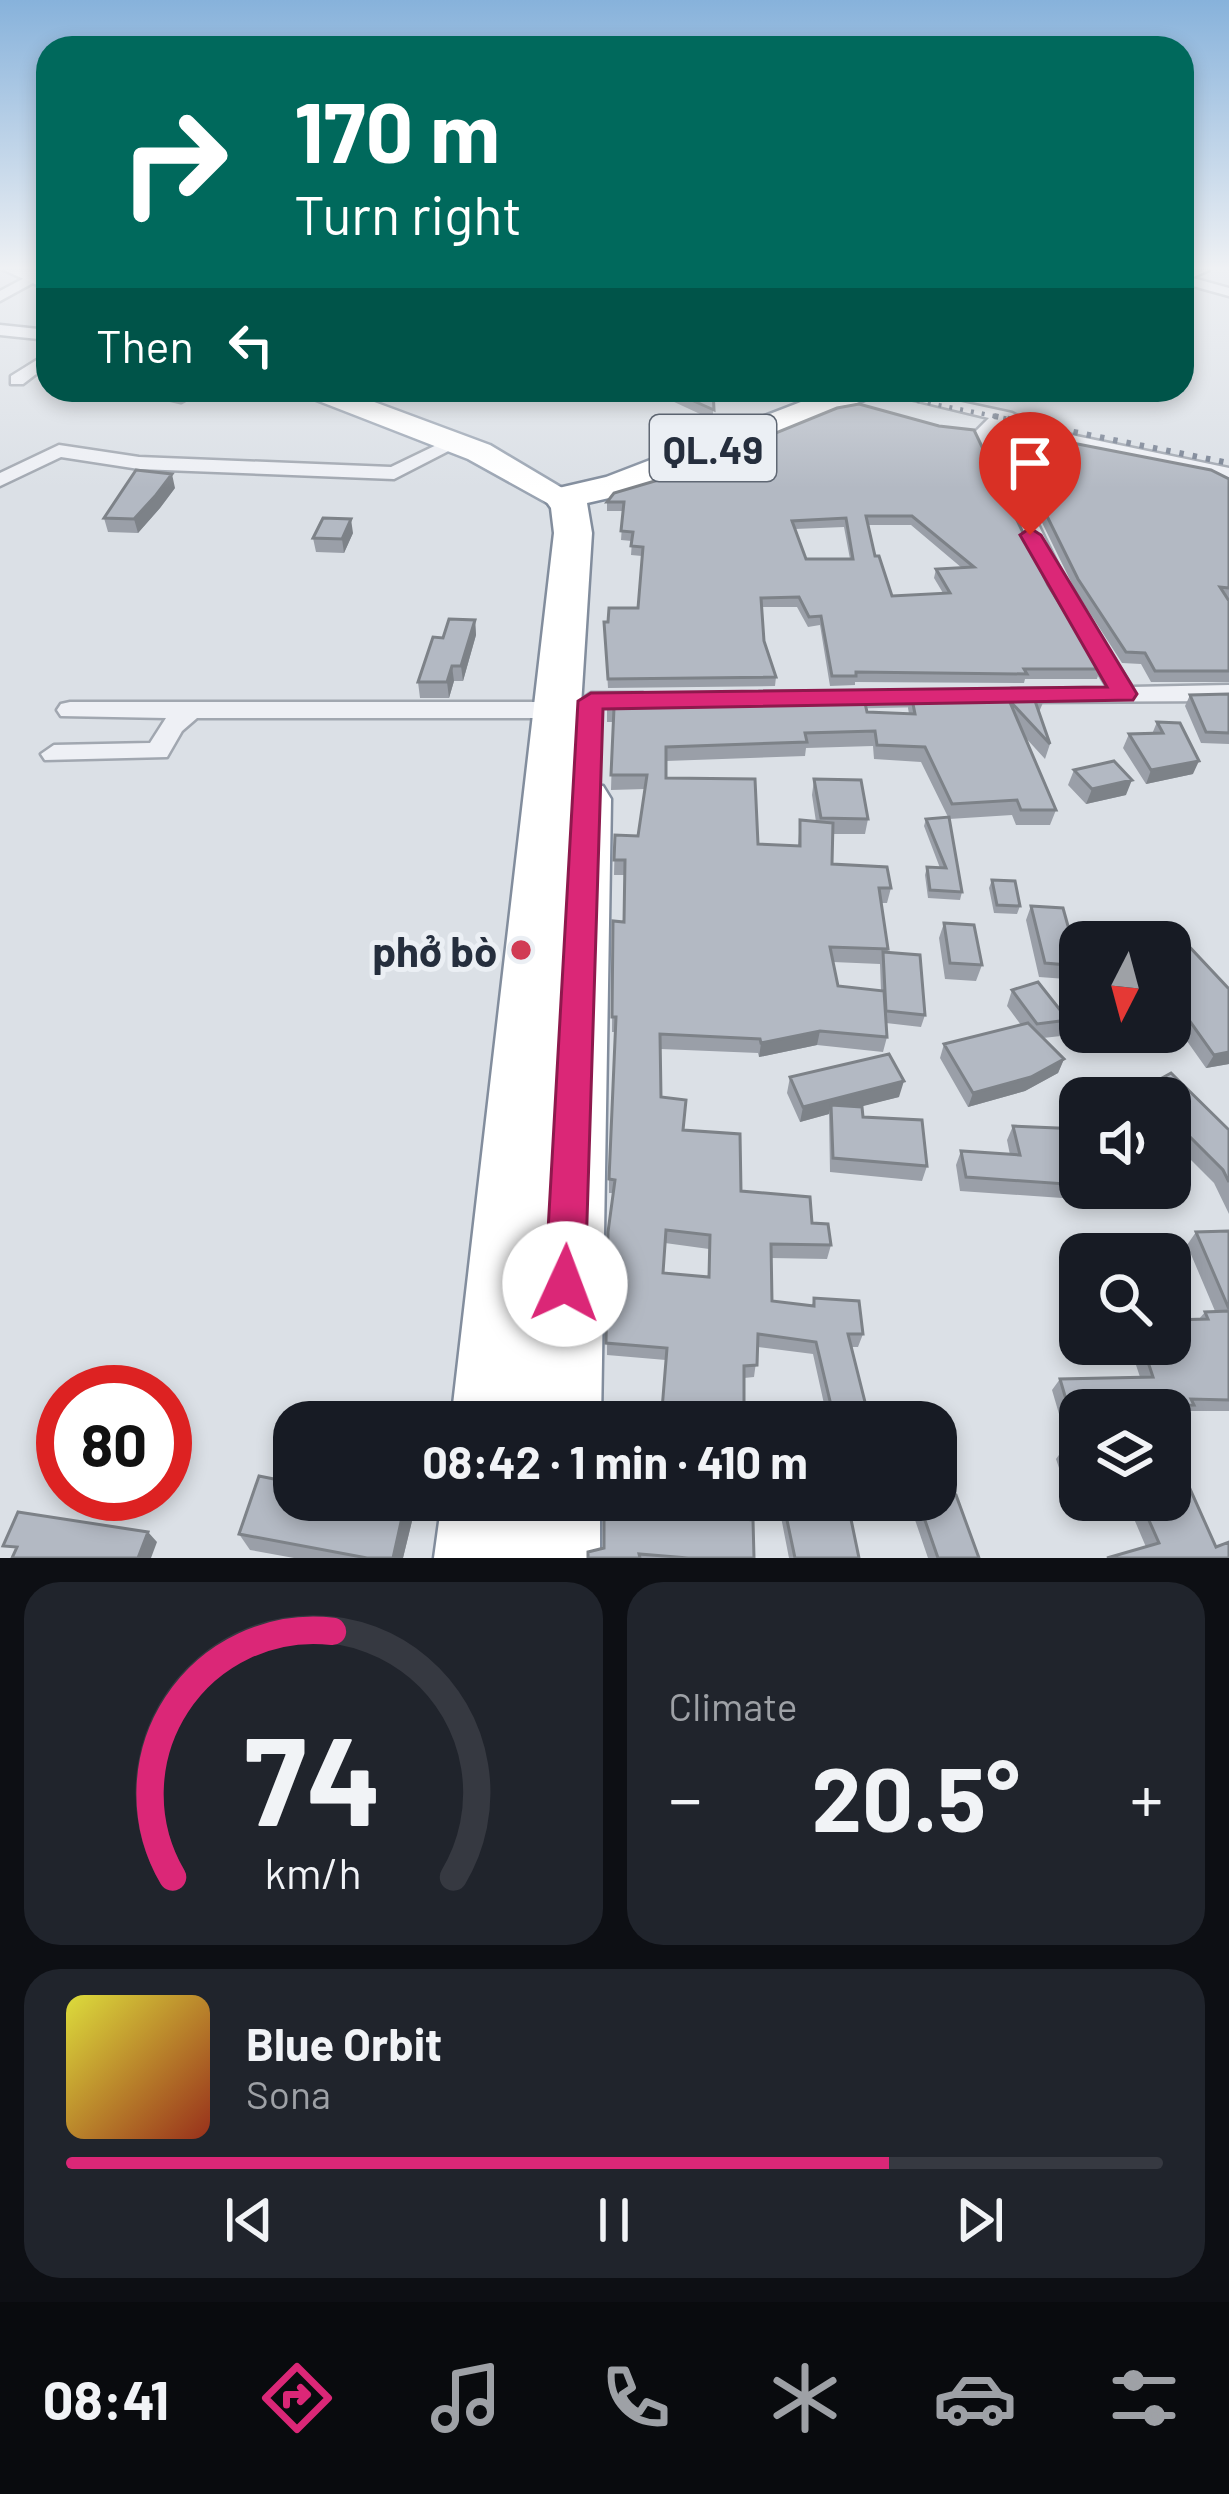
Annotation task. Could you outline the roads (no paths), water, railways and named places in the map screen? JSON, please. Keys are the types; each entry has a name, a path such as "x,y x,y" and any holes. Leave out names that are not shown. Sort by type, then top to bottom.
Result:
{"highway":[{"name":"QL.49","path":"576,495 619,485 836,402"},
{"path":"560,1401 576,705 570,506 576,495"},
{"path":"494,1401 576,705"},
{"path":"479,1558 482,1521"},
{"path":"555,1558 556,1521"}],"main road":[{"path":"347,402 576,495"},
{"path":"380,402 533,462 576,495"}],"street":[{"path":"36,367 17,380 36,381"},
{"path":"908,402 1229,474"},
{"path":"923,402 1229,460"},
{"path":"991,423 984,439 1030,535 1124,694"},
{"path":"0,480 59,451 139,463 394,473 455,443"},
{"path":"732,700 1229,693"},
{"path":"70,710 662,700"},
{"path":"54,754 158,751 172,726 191,710"}],"railway":[{"path":"923,402 1009,419"},
{"path":"994,416 1009,419"},
{"path":"1009,419 1229,463"}],"place":[{"name":"phở bò","path":"521,950"}]}
